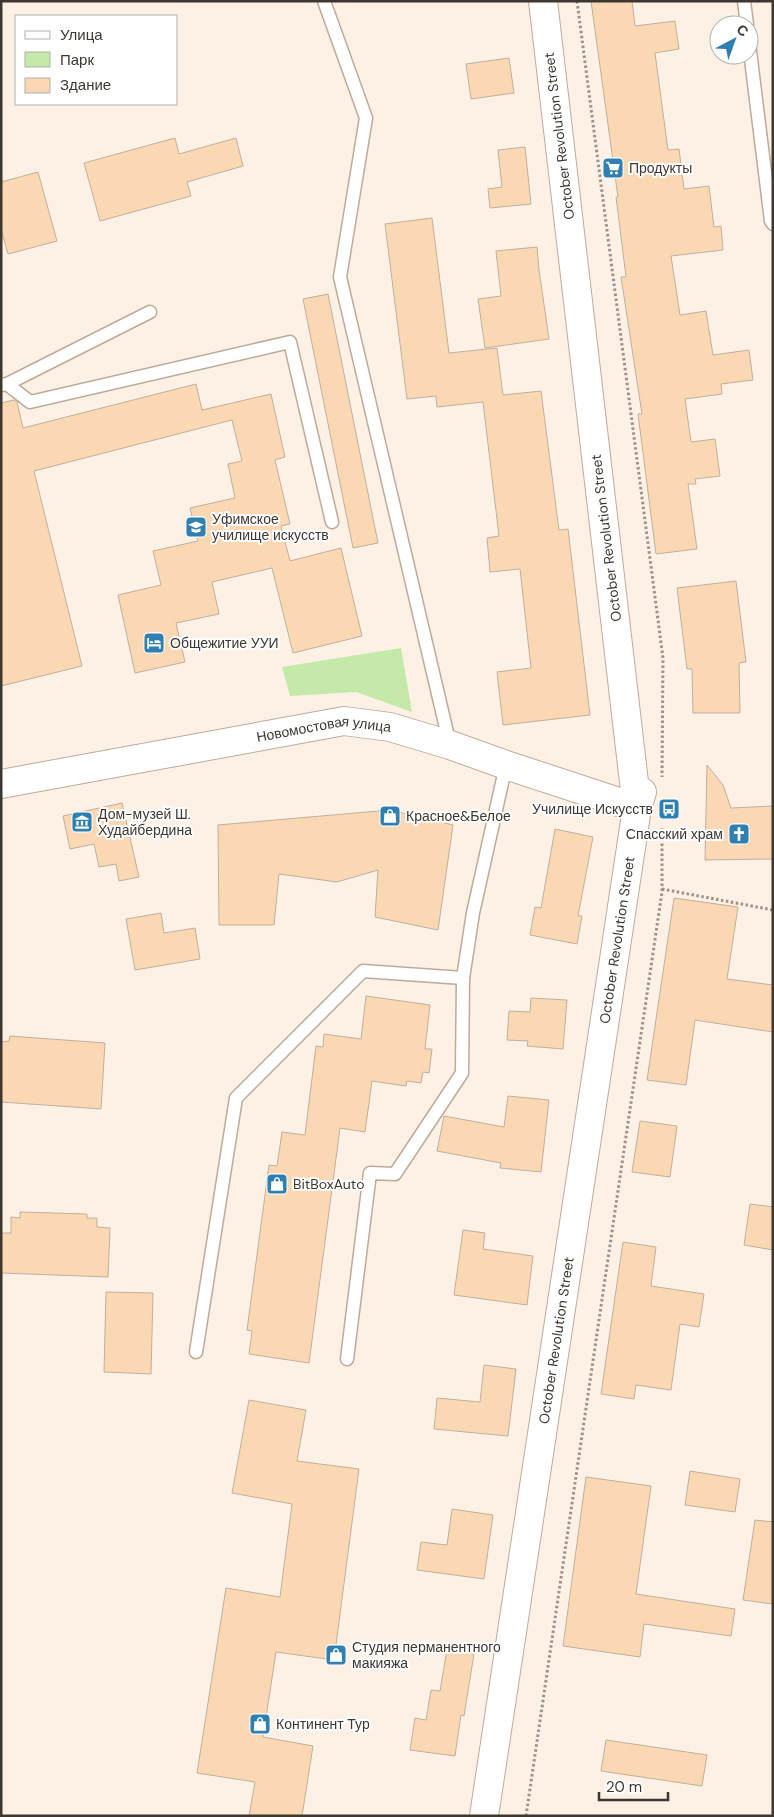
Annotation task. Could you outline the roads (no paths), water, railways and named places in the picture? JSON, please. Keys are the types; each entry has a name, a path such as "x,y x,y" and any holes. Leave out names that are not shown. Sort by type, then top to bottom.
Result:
{"street":[{"name":"October Revolution Street","path":"484,1816 637,808 544,1"},
{"path":"558,1 648,770 637,808"},
{"name":"Новомостовая улица","path":"1,784 344,721 390,727 450,745 637,808"}],"lane":[{"path":"324,1 366,118 340,277 450,745"},
{"path":"744,1 746,15"},
{"path":"752,65 771,221 773,224"},
{"path":"4,385 150,312"},
{"path":"4,385 30,402 290,342 332,522"},
{"path":"347,1360 370,1173 395,1174 462,1073 463,978 473,913 506,765"},
{"path":"196,1352 236,1098 363,972 463,978"}],"place":[{"name":"Продукты","path":"613,168"},
{"name":"Уфимское училище искусств","path":"196,527"},
{"name":"Общежитие УУИ","path":"154,643"},
{"name":"Училище Искусств","path":"669,809"},
{"name":"Красное&Белое","path":"390,816"},
{"name":"Дом-музей Ш. Худайбердина","path":"82,822"},
{"name":"Спасский храм","path":"739,834"},
{"name":"BitBoxAuto","path":"277,1184"},
{"name":"Студия перманентного макияжа","path":"336,1655"},
{"name":"Континент Тур","path":"260,1724"}]}
